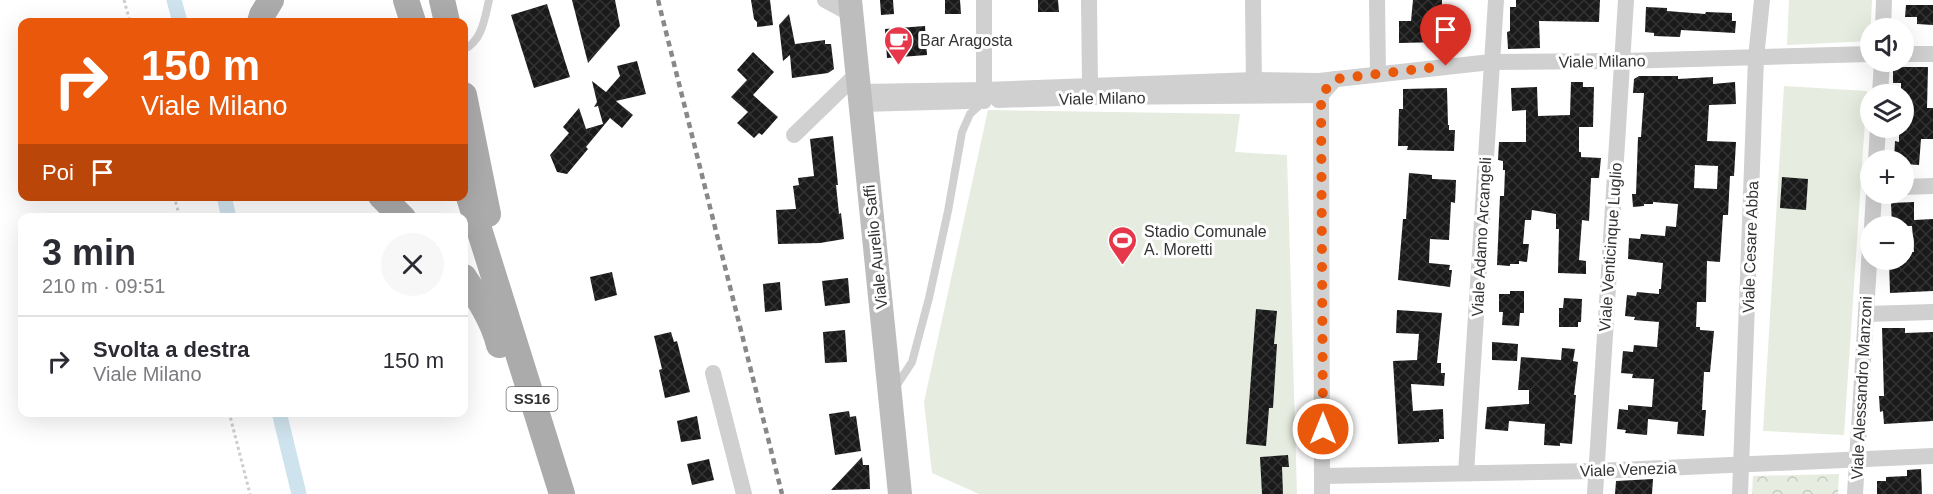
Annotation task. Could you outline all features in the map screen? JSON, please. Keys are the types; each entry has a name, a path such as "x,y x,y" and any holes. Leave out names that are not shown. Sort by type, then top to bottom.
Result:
{"main road":[{"path":"261,18 272,0"},
{"path":"393,0 398,18"},
{"path":"406,0 412,18"},
{"path":"442,0 446,18"},
{"path":"468,114 509,323"},
{"name":"SS16","path":"468,194 559,484"},
{"path":"386,201 398,213"},
{"path":"468,283 487,312 496,332 514,400 534,443 559,484"}],"street":[{"path":"825,0 850,7"},
{"path":"984,0 984,95"},
{"path":"1089,0 1091,91"},
{"path":"1252,0 1254,88"},
{"path":"1377,0 1378,73"},
{"name":"Viale Adamo Arcangeli","path":"1466,473 1496,0"},
{"name":"Viale Venticinque Luglio","path":"1595,494 1626,0"},
{"name":"Viale Cesare Abba","path":"1740,494 1743,464 1756,58 1762,0"},
{"path":"1883,18 1884,0"},
{"name":"Viale Aurelio Saffi","path":"850,7 900,494"},
{"name":"Viale Milano","path":"859,90 984,95 1254,88 1491,62 1860,54"},
{"path":"1914,54 1933,54"},
{"path":"1322,494 1321,95 1335,79"},
{"name":"Viale Milano","path":"1254,88 1321,95"},
{"path":"794,135 859,90"},
{"path":"1914,187 1933,186"},
{"name":"Viale Alessandro Manzoni","path":"1855,494 1869,270"},
{"path":"1866,314 1933,312"},
{"path":"713,372 744,494"},
{"name":"Viale Venezia","path":"1323,476 1597,471 1933,456"}],"lane":[{"path":"468,48 482,29 489,0"},
{"path":"890,396 912,362 931,287 962,132 969,114 984,95"}],"path":[{"path":"124,0 129,18"},
{"path":"231,417 250,494"}],"green space":[{"path":"1789,0 1872,0 1871,18 1860,18 1860,41 1787,45"},
{"path":"1784,86 1860,91 1860,138 1864,138 1863,150 1860,150 1860,196 1844,435 1763,431"},
{"name":"Stadio Comunale A. Moretti","path":"988,110 1240,114 1235,152 1287,155 1297,494 979,494 932,473 924,402"},
{"path":"1839,474 1838,494 1752,494 1753,476"}],"building":[{"path":"572,0 615,0 620,26 588,63"},
{"path":"751,0 770,0 773,25 757,27"},
{"path":"880,0 893,0 894,14 881,15"},
{"path":"945,0 960,0 961,14 945,14"},
{"path":"1038,0 1058,0 1059,12 1038,12"},
{"path":"1413,0 1442,0 1442,42 1399,43 1399,21 1411,21"},
{"path":"1516,0 1600,0 1599,22 1539,21 1540,48 1508,49 1507,32 1510,31 1510,7 1516,7"},
{"path":"547,4 570,77 534,88 511,15"},
{"path":"1906,5 1933,5 1933,25 1917,24 1917,17 1905,17"},
{"path":"1646,7 1705,14 1706,12 1732,13 1732,21 1736,21 1735,33 1681,30 1680,37 1654,36 1654,33 1645,32"},
{"path":"789,14 795,44 825,40 825,44 831,44 834,69 828,73 792,78 790,55 783,61 779,25"},
{"path":"925,26 927,55 887,58 885,29"},
{"path":"753,52 774,72 753,95 778,117 762,135 759,133 754,138 737,123 748,112 731,97 747,80 737,70"},
{"path":"637,61 646,94 616,101 633,115 622,128 610,118 567,174 557,172 550,155 569,133 563,127 579,108 586,129 603,124 598,106 594,107 597,102 592,81 606,92 620,76 617,66"},
{"path":"1914,67 1928,67 1927,108 1933,108 1933,139 1921,139 1919,165 1914,165 1914,150 1895,150 1895,141 1899,142 1899,138 1914,138 1914,84 1893,83 1893,72 1914,72"},
{"path":"1639,76 1678,76 1678,79 1713,77 1713,84 1735,82 1736,104 1709,105 1707,141 1736,142 1734,176 1730,176 1728,215 1723,215 1720,262 1707,261 1706,302 1697,302 1696,327 1700,327 1700,330 1714,331 1710,372 1704,372 1702,410 1706,410 1704,436 1677,434 1678,422 1648,419 1647,435 1625,433 1626,430 1617,429 1619,409 1628,410 1628,405 1652,407 1654,379 1632,378 1633,374 1621,373 1623,351 1633,352 1634,345 1657,347 1659,322 1634,320 1635,317 1625,316 1627,295 1636,296 1637,292 1659,294 1663,263 1628,259 1629,238 1640,239 1641,234 1665,236 1666,226 1676,227 1678,204 1653,202 1653,204 1633,207 1632,194 1636,194 1638,137 1641,137 1644,93 1633,93 1634,79","holes":["1695,165 1718,166 1717,189 1694,188"]},
{"path":"1571,82 1583,82 1583,87 1594,87 1593,127 1579,127 1579,152 1581,152 1581,157 1601,158 1599,178 1591,178 1589,221 1582,220 1579,260 1586,261 1586,274 1558,273 1559,229 1556,229 1556,214 1532,210 1531,220 1525,220 1523,244 1529,244 1527,262 1519,261 1519,264 1510,264 1510,266 1497,265 1500,196 1504,196 1505,170 1503,170 1503,161 1498,160 1499,142 1526,142 1526,110 1512,111 1511,88 1537,87 1538,116 1570,115"},
{"path":"1447,88 1448,125 1449,130 1455,130 1454,151 1407,150 1408,146 1398,146 1399,109 1403,109 1403,89"},
{"path":"833,136 839,214 841,213 844,239 820,243 778,244 776,210 796,209 793,186 799,185 798,178 814,176 810,139"},
{"path":"1409,173 1432,175 1432,179 1456,180 1455,203 1451,202 1449,240 1430,239 1429,263 1450,265 1449,270 1452,270 1450,287 1398,280"},
{"path":"1782,177 1808,179 1806,210 1780,208"},
{"path":"1891,204 1914,204 1914,216 1892,216"},
{"path":"1933,219 1933,291 1890,293 1889,270 1914,270 1914,220"},
{"path":"612,272 617,295 595,301 590,277"},
{"path":"848,278 850,303 825,306 822,281"},
{"path":"780,282 782,310 765,312 763,284"},
{"path":"1510,291 1524,291 1524,313 1520,313 1519,326 1502,325 1503,312 1499,312 1499,294 1510,294"},
{"path":"1564,298 1582,299 1581,322 1578,322 1578,327 1559,327 1559,308 1563,308"},
{"path":"1256,309 1277,311 1273,408 1269,408 1266,446 1246,444"},
{"path":"1397,310 1442,313 1437,363 1441,363 1441,373 1445,373 1444,386 1411,384 1413,411 1443,409 1444,439 1439,439 1439,442 1398,444 1393,361 1417,360 1419,334 1396,333"},
{"path":"1882,328 1905,328 1905,333 1933,332 1933,421 1884,424 1883,411 1880,412 1879,396 1884,396"},
{"path":"845,330 847,362 825,363 823,332"},
{"path":"671,332 674,342 677,341 690,392 665,398 659,370 662,369 654,336"},
{"path":"1492,342 1518,344 1517,361 1492,360"},
{"path":"1562,348 1575,349 1573,361 1578,362 1572,444 1544,445 1545,424 1509,421 1508,431 1485,429 1487,407 1529,404 1529,390 1518,390 1521,357 1561,360"},
{"path":"849,411 850,417 856,416 861,451 835,455 829,414"},
{"path":"697,416 701,439 681,442 677,421"},
{"path":"1288,455 1289,467 1282,467 1283,494 1262,494 1260,457"},
{"path":"862,457 863,465 869,465 870,489 831,490"},
{"path":"709,459 714,480 692,485 687,464"},
{"path":"1921,469 1922,494 1877,494 1877,481 1886,481 1886,477 1907,476 1907,470"},
{"path":"1653,479 1652,494 1615,494 1616,481"}],"waterway":[{"path":"174,0 179,18"},
{"path":"225,201 228,213"},
{"path":"280,417 299,494"}],"railway":[{"path":"658,0 782,494"}],"place":[{"name":"Bar Aragosta","path":"899,66"},
{"name":"Stadio Comunale A. Moretti","path":"1123,266"}],"route":[{"path":"1323,429 1321,95 1335,79 1446,66"}]}
